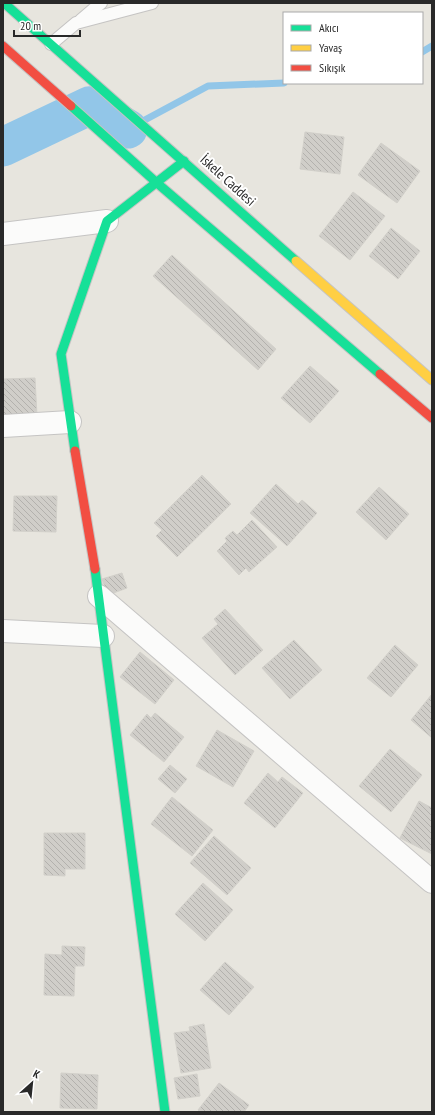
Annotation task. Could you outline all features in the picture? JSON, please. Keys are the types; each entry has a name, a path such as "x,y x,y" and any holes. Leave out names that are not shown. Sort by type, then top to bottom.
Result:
{"main road":[{"name":"İskele Caddesi","path":"4,3 432,380"},
{"path":"3,46 158,183 432,418"},
{"path":"165,1112 99,596 70,422 61,354 107,221 158,183 184,161"}],"street":[{"path":"3,234 107,221"},
{"path":"3,426 70,422"},
{"path":"99,596 432,882"},
{"path":"3,631 103,636"}],"lane":[{"path":"51,44 101,3"},
{"path":"76,23 152,3"}],"building":[{"path":"305,132 344,137 340,174 300,169"},
{"path":"381,143 420,171 397,203 358,175"},
{"path":"353,192 385,216 350,260 319,236"},
{"path":"391,228 420,251 398,279 369,256"},
{"path":"172,255 276,349 258,370 153,276"},
{"path":"310,366 339,391 310,423 281,398"},
{"path":"35,378 37,416 3,418 3,379"},
{"path":"202,475 231,504 177,557 156,536 162,530 154,523"},
{"path":"276,484 298,504 302,500 317,513 287,546 250,513"},
{"path":"379,487 409,514 386,540 356,512"},
{"path":"14,496 57,496 56,532 13,531"},
{"path":"252,520 277,547 249,572 246,568 239,575 217,551 227,541 225,538 233,531 237,535"},
{"path":"122,573 127,588 108,595 102,579"},
{"path":"225,609 263,650 235,675 202,638 218,624 214,619"},
{"path":"294,640 322,670 290,699 262,668"},
{"path":"395,645 418,665 391,697 367,678"},
{"path":"140,652 174,680 155,704 120,677"},
{"path":"432,694 432,738 411,720"},
{"path":"155,713 184,737 164,762 130,735 147,714 151,718"},
{"path":"217,730 254,751 233,787 196,766"},
{"path":"390,749 422,775 391,812 359,786"},
{"path":"170,765 187,779 175,793 158,779"},
{"path":"268,773 278,782 282,777 303,793 275,828 244,803"},
{"path":"172,797 213,830 192,856 151,824"},
{"path":"419,801 432,808 432,854 400,838"},
{"path":"44,833 85,833 85,869 65,869 65,876 44,875"},
{"path":"214,836 251,868 227,895 190,863"},
{"path":"203,883 233,910 205,941 175,914"},
{"path":"62,946 85,947 84,966 75,966 74,996 44,995 45,954 62,955"},
{"path":"225,962 254,987 229,1015 200,990"},
{"path":"204,1024 211,1068 181,1073 174,1033 190,1031 189,1027"},
{"path":"61,1073 98,1075 97,1109 60,1108"},
{"path":"197,1074 200,1096 178,1099 174,1078"},
{"path":"219,1083 249,1105 244,1112 201,1112 198,1110"}],"waterway":[{"path":"423,51 432,46"},
{"path":"128,129 208,86 283,83"},
{"path":"3,147 89,106 128,129"}],"traffic: fast":[{"path":"4,3 296,261"},
{"path":"71,106 157,183 380,374"},
{"path":"75,451 61,354 107,221 184,161"},
{"path":"95,569 165,1112"}],"traffic: slow":[{"path":"296,261 432,380"}],"traffic: jam":[{"path":"3,46 71,106"},
{"path":"380,374 432,418"},
{"path":"75,451 95,569"}]}
